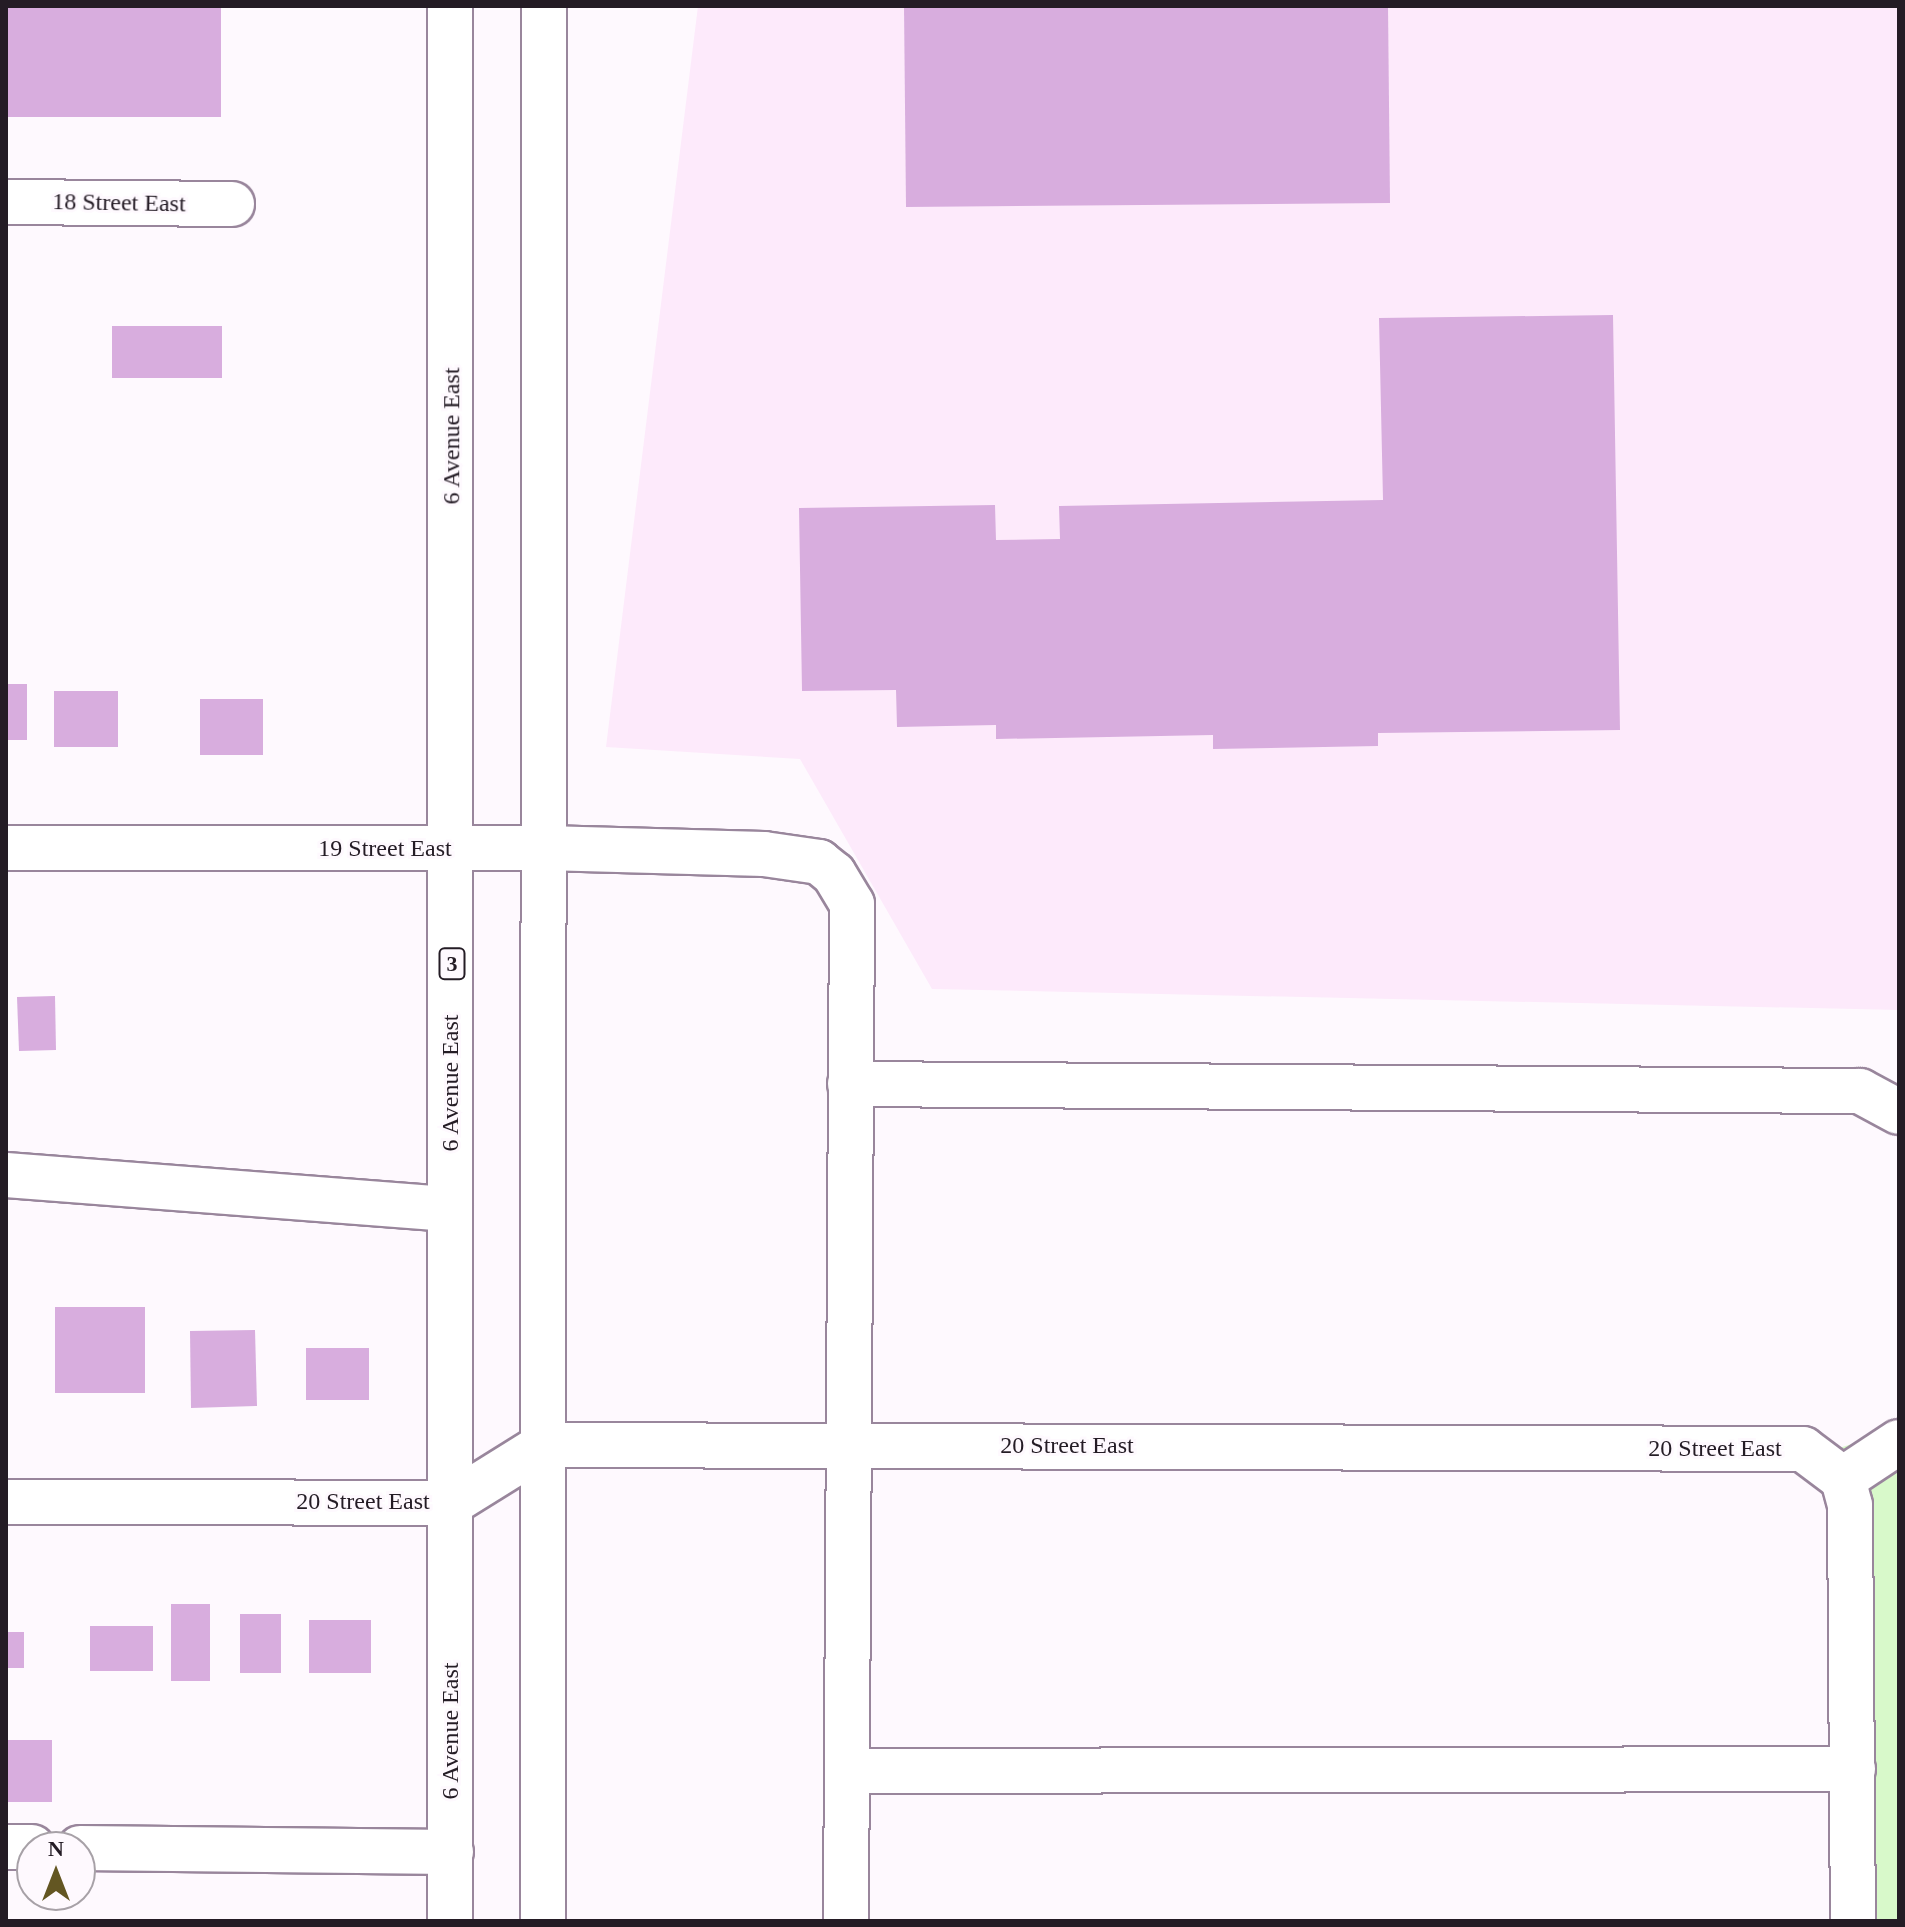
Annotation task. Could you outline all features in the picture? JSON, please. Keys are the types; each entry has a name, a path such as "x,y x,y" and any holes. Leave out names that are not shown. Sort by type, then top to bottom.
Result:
{"main road":[{"name":"6 Avenue East","path":"450,6 453,850 450,1921"},
{"path":"543,1921 544,6"},
{"name":"18 Street East","path":"6,202 232,204"},
{"name":"19 Street East","path":"6,848 545,848 764,854 819,862 834,874 852,904 846,1921"},
{"path":"850,1084 1860,1091 1899,1112"},
{"path":"6,1175 450,1209"},
{"path":"1853,1921 1850,1505 1843,1479 1899,1442"},
{"name":"20 Street East","path":"6,1502 451,1503 544,1445 1803,1449 1843,1479"},
{"path":"847,1771 1853,1769"},
{"path":"96,1848 451,1852"}],"shaded area":[{"path":"698,6 1899,6 1899,1010 932,989 800,759 606,747"}],"green space":[{"path":"1899,1429 1899,1921 1841,1921 1833,1450"}],"building":[{"path":"6,6 221,6 221,117 6,117"},
{"path":"904,6 1388,6 1390,203 906,207"},
{"path":"1613,315 1620,730 1378,733 1378,746 1213,749 1213,735 996,739 996,725 897,727 896,690 802,691 799,508 995,505 996,540 1060,539 1059,506 1383,500 1379,318"},
{"path":"112,326 222,326 222,378 112,378"},
{"path":"6,684 27,684 27,740 6,740"},
{"path":"54,691 118,691 118,747 54,747"},
{"path":"200,699 263,699 263,755 200,755"},
{"path":"55,996 56,1050 19,1051 17,997"},
{"path":"55,1307 145,1307 145,1393 55,1393"},
{"path":"255,1330 257,1406 191,1408 190,1331"},
{"path":"306,1348 369,1348 369,1400 306,1400"},
{"path":"171,1604 210,1604 210,1681 171,1681"},
{"path":"240,1614 281,1614 281,1673 240,1673"},
{"path":"309,1620 371,1620 371,1673 309,1673"},
{"path":"90,1626 153,1626 153,1671 90,1671"},
{"path":"6,1632 24,1632 24,1668 6,1668"},
{"path":"6,1740 52,1740 52,1802 6,1802"}]}
